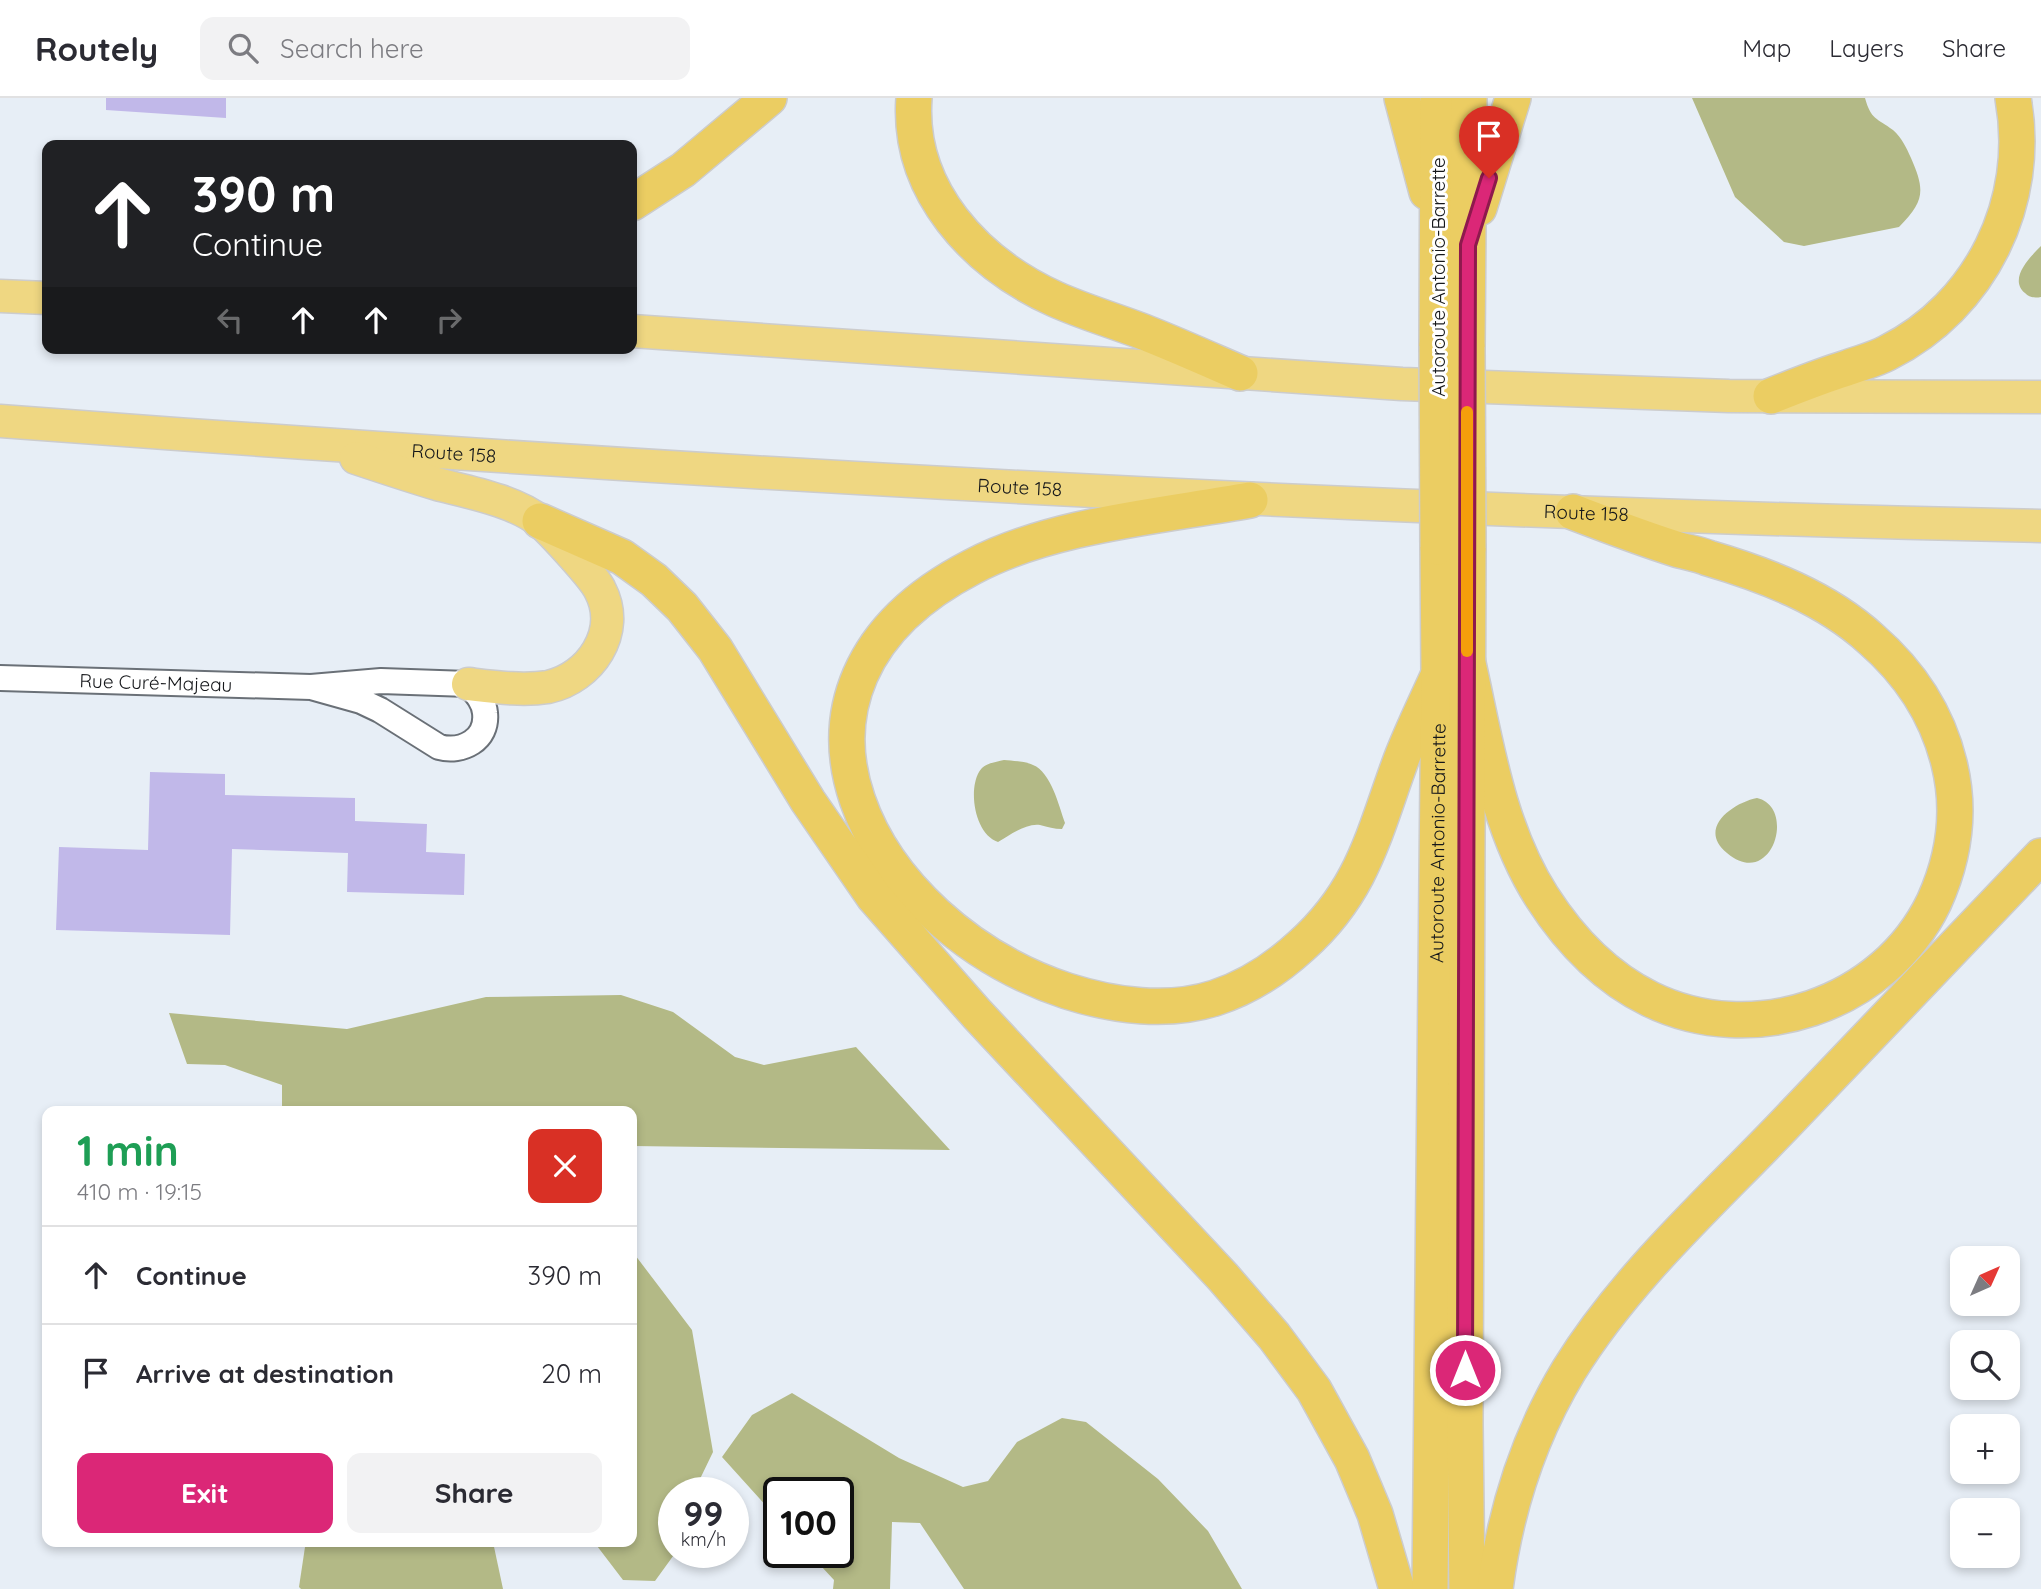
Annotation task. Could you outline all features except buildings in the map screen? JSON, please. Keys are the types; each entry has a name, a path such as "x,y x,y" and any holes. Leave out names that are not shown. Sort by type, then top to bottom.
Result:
{"highway":[{"path":"637,200 683,170 769,98"},
{"path":"914,98 914,128 922,164 929,181 958,230 986,255 1016,277 1055,299 1149,334 1240,373"},
{"path":"1402,98 1408,130 1438,229"},
{"name":"Autoroute Antonio-Barrette","path":"1438,98 1438,229 1452,346 1453,667 1468,1589"},
{"name":"Autoroute Antonio-Barrette","path":"1452,346 1468,245 1469,98"},
{"path":"1468,245 1513,98"},
{"path":"1771,396 1889,352 1935,321 1969,286 1997,241 2010,203 2017,144 2013,98"},
{"path":"0,296 42,298"},
{"path":"637,331 1455,386 1771,396 2041,397"},
{"name":"Route 158","path":"0,421 842,478 1250,500 1686,518 2041,526"},
{"path":"307,443 484,496 622,557 654,580 682,607 715,649 844,856 892,919 1223,1277 1274,1336 1314,1390 1347,1448 1375,1514 1397,1589"},
{"path":"1250,500 1080,530 1010,550 973,566 940,586 898,620 886,634 867,663 850,709 847,744 850,778 861,814 879,848 902,880 933,913 962,937 1020,973 1080,995 1122,1004 1163,1006 1202,1002 1235,990 1268,971 1301,946 1350,889 1375,838 1401,760 1453,667"},
{"path":"1453,667 1511,834 1529,874 1574,940 1607,971 1634,990 1677,1010 1731,1021 1804,1012 1836,999 1864,983 1890,961 1920,928 1947,867 1954,837 1955,806 1950,767 1938,727 1908,676 1861,629 1832,609 1798,592 1725,563 1679,550 1573,512"},
{"path":"468,684 526,688 559,684 582,671 598,653 603,642 607,612 599,588 540,521"},
{"name":"Autoroute Antonio-Barrette","path":"1430,1589 1453,667"},
{"path":"1494,1589 1505,1525 1531,1446 1556,1394 1596,1330 1671,1243 2041,856"}],"street":[{"name":"Rue Curé-Majeau","path":"0,678 311,687 381,681 468,684 482,703 485,722 481,732 467,747 450,750 439,747 370,705 311,687"}],"green space":[{"path":"1692,98 1865,98 1872,115 1893,130 1905,146 1919,179 1918,202 1899,227 1804,246 1784,242 1735,197"},
{"path":"2041,246 2041,297 2033,297 2020,287 2019,281 2022,268"},
{"path":"1004,760 1030,764 1045,775 1054,790 1065,823 1062,829 1029,826 998,842 984,830 974,800 976,780 984,767"},
{"path":"1757,798 1769,805 1776,816 1774,843 1767,855 1756,862 1743,862 1727,853 1719,844 1717,826 1729,811"},
{"path":"621,995 673,1012 735,1057 764,1065 856,1047 950,1150 637,1146 637,1106 282,1106 282,1085 225,1065 187,1064 169,1013 347,1029 486,997"},
{"path":"637,1258 692,1330 713,1452 701,1477 658,1477 658,1568 664,1568 655,1581 623,1580 598,1547 637,1547"},
{"path":"792,1393 899,1458 963,1487 988,1481 1017,1442 1062,1418 1086,1422 1158,1479 1208,1531 1242,1589 964,1589 920,1523 892,1522 890,1589 833,1589 834,1580 823,1568 854,1568 854,1477 763,1477 763,1502 749,1487 749,1477 740,1477 722,1457 752,1415"},
{"path":"305,1547 494,1547 503,1589 301,1589 299,1587"}],"slow traffic":[{"path":"1467,412 1467,651"}],"route":[{"path":"1465,1370 1468,245 1489,178"}]}
